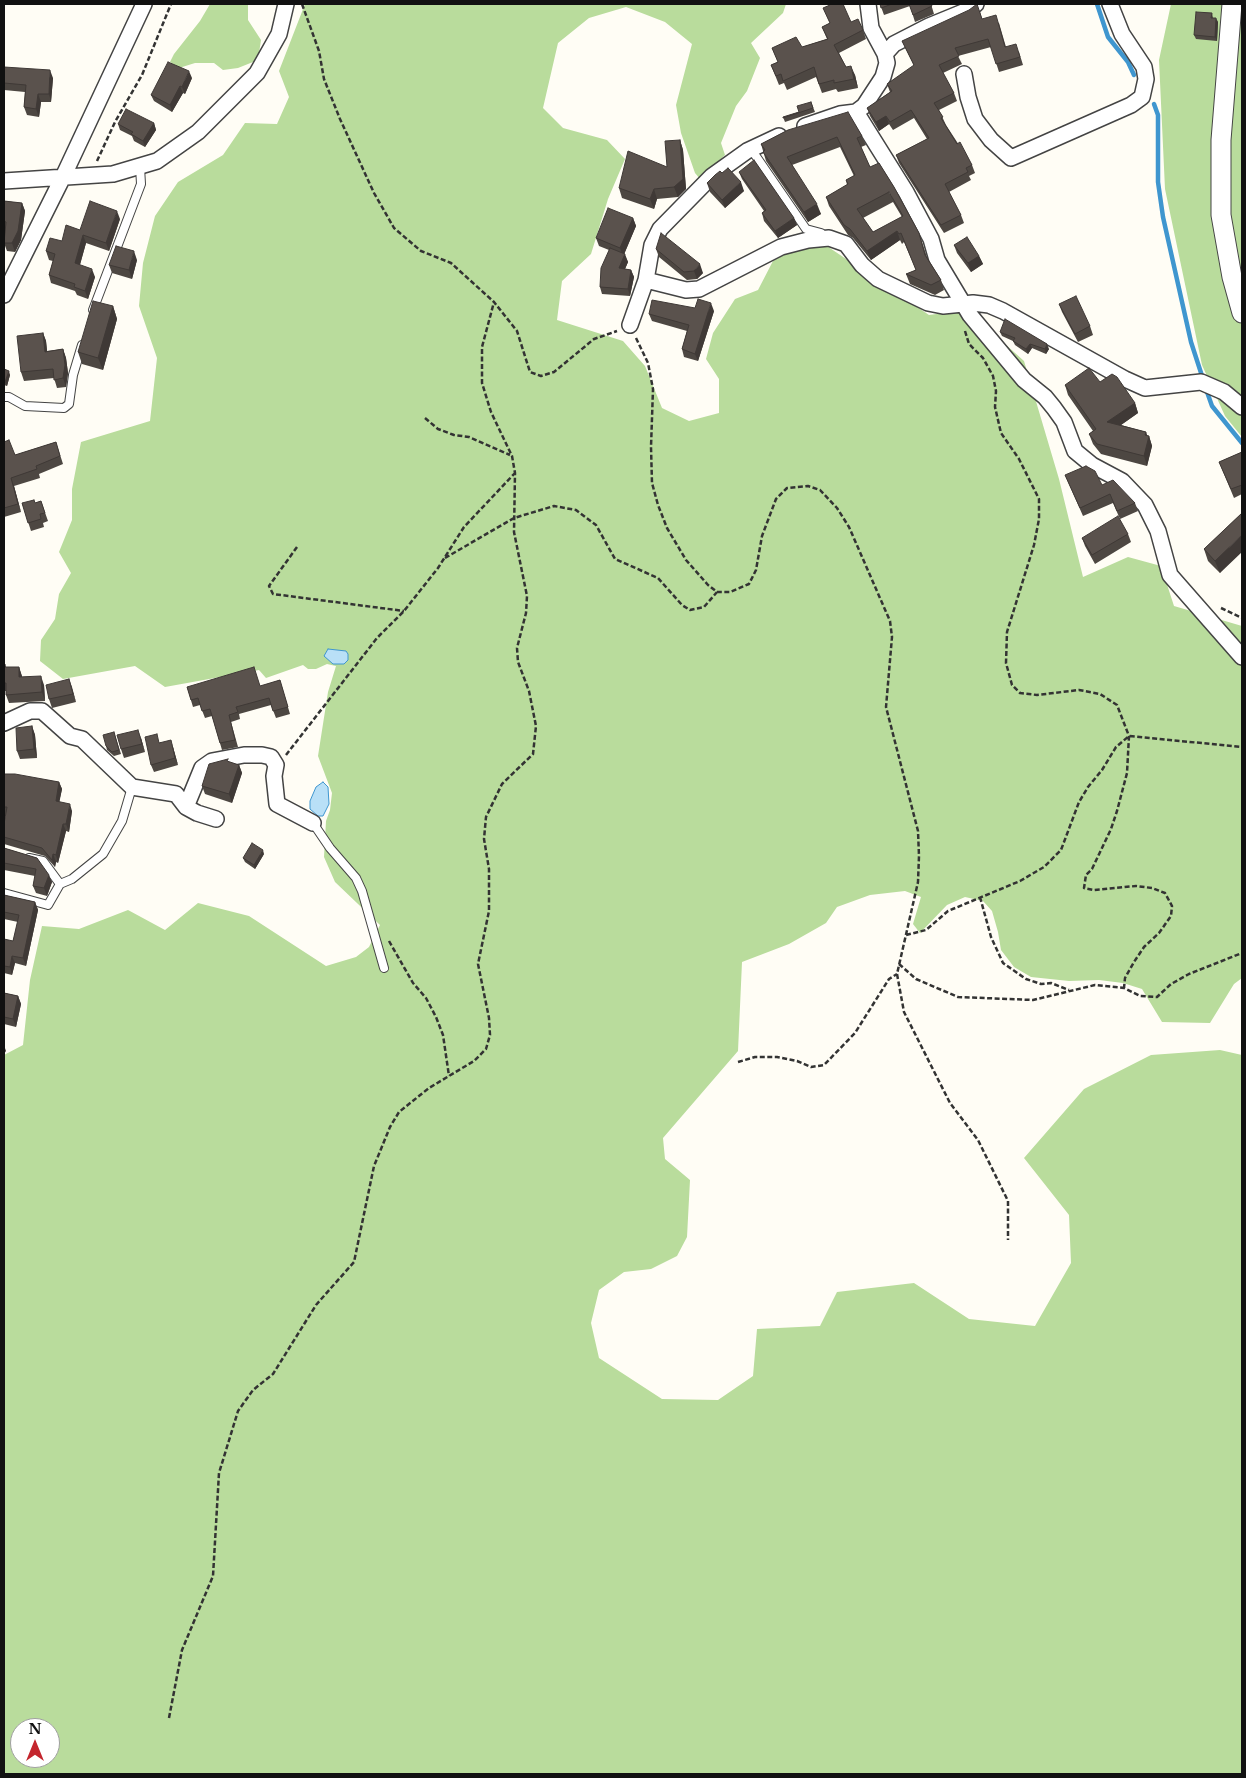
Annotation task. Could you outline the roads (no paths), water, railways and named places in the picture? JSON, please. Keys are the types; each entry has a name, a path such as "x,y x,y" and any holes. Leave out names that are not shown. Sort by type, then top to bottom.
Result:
{"street":[{"path":"4,295 63,177 144,4"},
{"path":"4,181 113,174 157,162 182,145 223,110 257,73 279,34 286,4"},
{"path":"630,325 646,280 652,245 660,229 712,176 751,150 788,131 840,114 856,112 864,106 883,77 887,63 885,54 871,28 868,4"},
{"path":"885,54 894,44 929,26 968,10 976,4"},
{"path":"964,74 968,97 975,119 991,140 1011,158 1131,104 1142,97 1146,79 1142,62 1122,34 1110,4"},
{"path":"1232,4 1221,140 1221,215 1232,278 1242,313"},
{"path":"856,112 906,192 931,239 937,260 967,310 1024,380 1045,397 1054,408 1064,422 1075,451 1092,465 1122,481 1145,505 1158,531 1170,575 1242,657"},
{"path":"646,280 686,290 699,290 781,247 808,240 829,238 846,244 862,265 878,279 928,303 967,310 990,305 1054,341 1145,388 1201,382 1224,392 1242,407"},
{"path":"4,723 30,711 42,711 70,736 82,739 132,787 176,794 186,807 197,814 216,819"},
{"path":"186,807 202,768 212,761 231,757 262,755 271,757 276,765 274,776 277,804 313,823"}],"lane":[{"path":"751,150 806,229 824,234 829,238"},
{"path":"89,320 142,184 140,167"},
{"path":"4,397 9,397 25,406 64,408 69,404 73,375 83,339"},
{"path":"4,893 48,906 60,884 72,879 103,854 122,821 132,787"},
{"path":"313,823 330,848 356,878 362,891 384,968"},
{"path":"20,855 43,861 60,884"}],"water":[{"path":"328,649 346,651 348,660 344,664 333,664 324,656"},
{"path":"323,782 328,787 329,804 323,816 318,816 310,809 310,801 316,787"}],"waterway":[{"path":"1097,4 1108,37 1128,62 1134,75"},
{"path":"1154,104 1158,115 1158,182 1163,217 1191,342 1203,379"},
{"path":"1206,389 1212,406 1242,443"}]}
